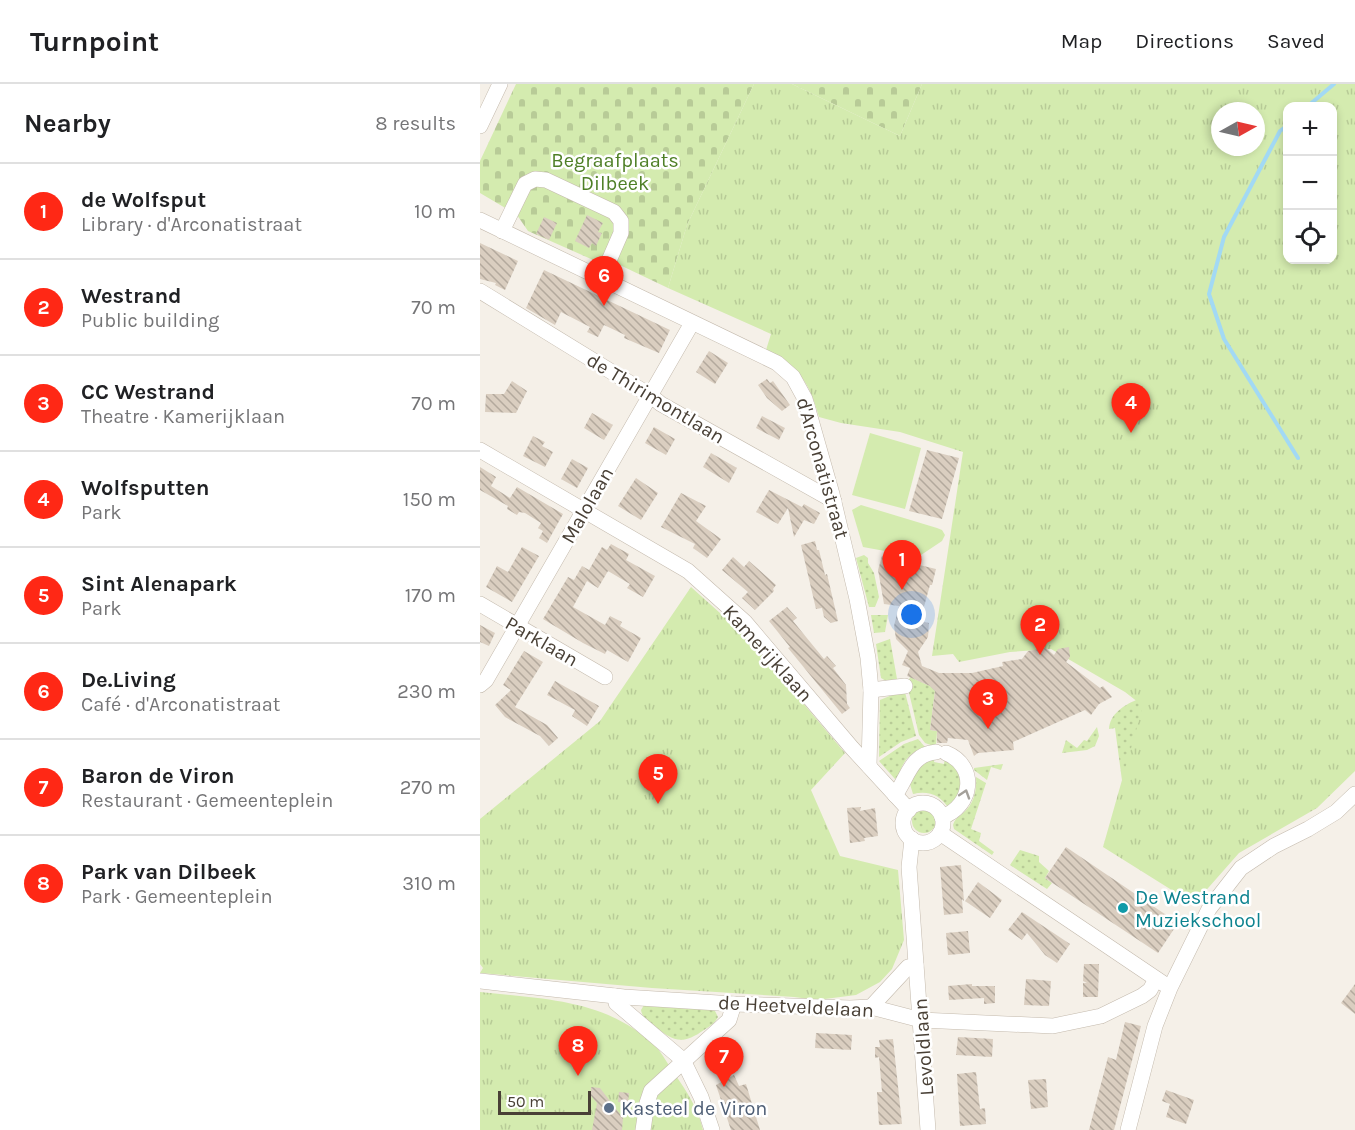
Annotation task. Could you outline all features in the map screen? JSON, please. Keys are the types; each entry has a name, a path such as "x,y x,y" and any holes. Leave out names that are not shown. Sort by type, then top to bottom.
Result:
{"street":[{"path":"480,126 500,84"},
{"path":"502,231 525,184 535,179 546,180 605,207 614,212 621,221 621,233 601,279"},
{"name":"d'Arconatistraat","path":"480,220 777,363 793,377 808,408 834,501 863,629 871,690 869,766"},
{"name":"de Thirimontlaan","path":"480,291 661,404 834,501"},
{"name":"Malolaan","path":"480,685 486,680 692,323"},
{"name":"Kamerijklaan","path":"480,450 688,571 745,621 909,810"},
{"name":"Parklaan","path":"480,604 605,677"},
{"path":"871,690 905,686"},
{"path":"895,795 916,759 923,755 941,752 957,760 963,766 969,784 966,797 960,806 942,817"},
{"path":"1133,1128 1155,1026 1170,988 1209,909 1241,868 1274,846 1336,812 1355,794"},
{"path":"918,804 929,804 937,808 942,817 943,826 940,833 928,842 920,843 912,839 905,831 904,818 909,810 918,804"},
{"path":"940,833 1170,988"},
{"name":"Levoldlaan","path":"912,839 909,867 928,1130"},
{"name":"Levoldlaan","path":"871,1007 908,967 916,965"},
{"name":"de Heetveldelaan","path":"480,981 615,996 734,1004 871,1007 921,1020 1053,1026 1101,1016 1142,996 1150,990 1156,979"},
{"path":"615,996 616,1003 683,1060 701,1097 712,1130"},
{"path":"644,1130 647,1103 651,1091 729,1020 734,1004"}],"green space":[{"name":"Begraafplaats Dilbeek","path":"516,84 754,84 687,225 668,288 603,257 600,263 528,231 517,215 480,193 480,161"},
{"path":"754,84 792,84 900,136 922,84 1355,84 1355,771 1317,808 1239,853 1194,904 1103,847 1143,706 1125,692 1051,649 1010,652 959,662 953,654 932,656 963,452 900,432 841,423 819,417 811,393 802,377 788,364 766,350 771,334 668,288 687,225"},
{"path":"792,84 922,84 900,136"},
{"path":"870,433 921,448 905,509 852,495"},
{"path":"861,505 937,528 945,535 942,541 918,557 863,547 852,510"},
{"path":"864,555 868,558 868,563 874,573 879,597 875,607 869,607 856,558"},
{"path":"691,587 749,639 845,753 811,790 840,856 898,870 904,940 892,969 880,982 856,995 817,1000 480,973 483,968 480,964 480,819 600,721"},
{"path":"871,615 888,615 885,632 874,633"},
{"path":"890,639 897,679 886,681 881,678 876,644"},
{"path":"910,677 930,686 935,691 930,730 937,731 936,747 925,743 919,735 906,680"},
{"path":"905,692 916,736 901,742 879,757 880,700"},
{"path":"1136,700 1147,701 1123,788 1115,728 1109,729 1115,715"},
{"path":"1097,727 1099,736 1095,746 1087,750 1062,753 1066,740 1077,748 1084,740 1087,741"},
{"path":"918,739 925,747 907,758 895,779 879,761 904,744"},
{"path":"935,756 934,762 944,764 945,757 955,763 964,789 949,809 942,800 934,795 913,794 909,781 911,773"},
{"path":"1003,764 1001,770 991,767 987,780 974,770 974,768"},
{"path":"976,777 986,783 971,829 981,833 979,841 994,852 992,855 954,829 953,825 972,802"},
{"path":"924,809 933,812 936,821 933,830 924,833 915,830 912,821 915,812"},
{"path":"1020,850 1039,856 1039,862 1049,871 1045,878 1052,883 1047,889 1010,865"},
{"path":"480,992 573,1004 596,1010 637,1031 663,1056 692,1100 703,1130 480,1130"},
{"path":"644,1005 714,1009 718,1017 696,1035 683,1040 666,1035 645,1018 641,1010"}],"building":[{"path":"587,215 603,223 598,232 602,233 596,246 592,243 589,248 575,241"},
{"path":"544,217 557,223 549,240 536,234"},
{"path":"480,243 518,261 505,290 495,285 496,283 480,279"},
{"path":"544,270 670,330 659,353 624,338 625,335 604,325 598,337 587,332 590,327 561,312 555,325 526,308"},
{"path":"709,351 728,363 715,384 696,372"},
{"path":"767,379 770,383 773,381 790,405 782,411 767,398 758,385"},
{"path":"512,381 527,391 516,413 485,412 486,394 504,394"},
{"path":"592,413 613,425 604,440 584,428"},
{"path":"762,416 785,428 779,440 756,428"},
{"path":"654,427 675,439 666,455 645,443"},
{"path":"533,436 545,442 542,446 553,452 545,467 523,456"},
{"path":"927,450 959,458 942,519 909,511"},
{"path":"711,453 737,468 729,483 703,467"},
{"path":"572,459 588,468 577,488 561,479"},
{"path":"480,467 496,477 491,486 510,498 517,487 563,514 547,543 539,538 543,531 538,528 541,523 525,513 519,512 517,515 507,509 508,506 480,490"},
{"path":"636,478 658,493 641,520 618,506"},
{"path":"769,490 802,507 804,504 820,513 814,524 804,520 794,537 788,508 778,524 756,512"},
{"path":"681,493 706,506 696,521 721,539 707,558 693,548 695,544 661,527"},
{"path":"815,541 825,575 827,574 838,621 831,623 824,617 822,608 816,609 801,545"},
{"path":"611,544 629,554 626,560 655,576 643,597 627,588 630,584 608,571 598,588 587,581 573,607 605,625 610,616 622,622 620,626 641,638 628,662 607,650 605,654 583,643 543,619 568,577 574,580 582,566 589,570 602,547 607,550"},
{"path":"522,547 539,556 512,602 486,587 497,566 508,572"},
{"path":"882,556 936,569 920,621 929,623 928,637 918,652 922,666 939,673 972,673 1003,666 1002,662 1022,659 1028,651 1046,648 1054,655 1058,649 1069,647 1070,657 1066,662 1100,688 1103,686 1112,697 1099,704 1091,715 1085,710 1013,742 1014,750 978,753 974,756 968,740 948,738 947,743 937,743 937,731 930,730 935,691 930,686 907,676 910,668 902,665 908,651 896,639 894,626 899,606 884,604 878,570"},
{"path":"733,557 744,567 749,561 776,585 774,591 755,610 742,598 748,592 722,570"},
{"path":"787,607 797,618 793,621 824,659 827,656 836,666 833,668 846,685 847,704 850,708 842,714 769,621"},
{"path":"480,625 495,633 489,646 480,642"},
{"path":"524,651 543,662 515,707 547,725 558,738 549,746 540,736 505,717 495,705 511,690 503,685"},
{"path":"555,681 599,706 587,726 572,716 575,710 547,695"},
{"path":"861,807 860,811 875,808 878,836 850,843 847,808"},
{"name":"De Westrand Muziekschool","path":"1066,847 1178,923 1158,953 1045,878"},
{"path":"961,865 963,913 944,915 940,867"},
{"path":"978,882 1002,900 990,918 965,901"},
{"path":"1022,912 1070,944 1057,963 1045,955 1027,933 1022,940 1008,930"},
{"path":"968,931 970,953 948,955 946,933"},
{"path":"1084,964 1099,964 1098,997 1083,997 1083,983 1087,983 1083,981"},
{"path":"1026,979 1051,981 1049,1006 1024,1005"},
{"path":"972,984 972,986 995,986 995,1003 984,1004 984,998 949,1000 948,986"},
{"path":"1355,984 1355,1014 1341,1003"},
{"path":"1125,1022 1141,1026 1114,1130 1089,1130 1108,1057 1116,1060"},
{"path":"816,1033 852,1035 851,1050 815,1048"},
{"path":"958,1037 993,1039 992,1057 956,1055"},
{"path":"893,1039 902,1124 879,1125 877,1092 882,1092 879,1057 875,1058 875,1047 880,1047 879,1040"},
{"path":"976,1072 980,1109 985,1108 986,1124 960,1126 957,1074"},
{"path":"734,1075 739,1086 746,1084 760,1130 731,1130 716,1085"},
{"path":"1046,1079 1048,1107 1031,1109 1028,1080"},
{"name":"Kasteel de Viron","path":"591,1087 600,1088 623,1118 622,1130 592,1130 597,1103 591,1096"},
{"path":"1166,1090 1194,1100 1186,1124 1166,1117 1170,1104 1162,1101"},
{"path":"619,1092 629,1093 628,1103 618,1102"}],"waterway":[{"path":"1313,102 1334,84"},
{"path":"1283,129 1224,237 1209,294 1224,339 1298,458"}],"place":[{"name":"De.Living","path":"604,306"},
{"name":"Wolfsputten","path":"1131,433"},
{"name":"de Wolfsput","path":"902,590"},
{"name":"Westrand","path":"1040,655"},
{"name":"CC Westrand","path":"988,729"},
{"name":"Sint Alenapark","path":"658,804"},
{"name":"De Westrand Muziekschool","path":"1123,908"},
{"name":"Park van Dilbeek","path":"578,1076"},
{"name":"Baron de Viron","path":"724,1087"},
{"name":"Kasteel de Viron","path":"609,1108"}]}
